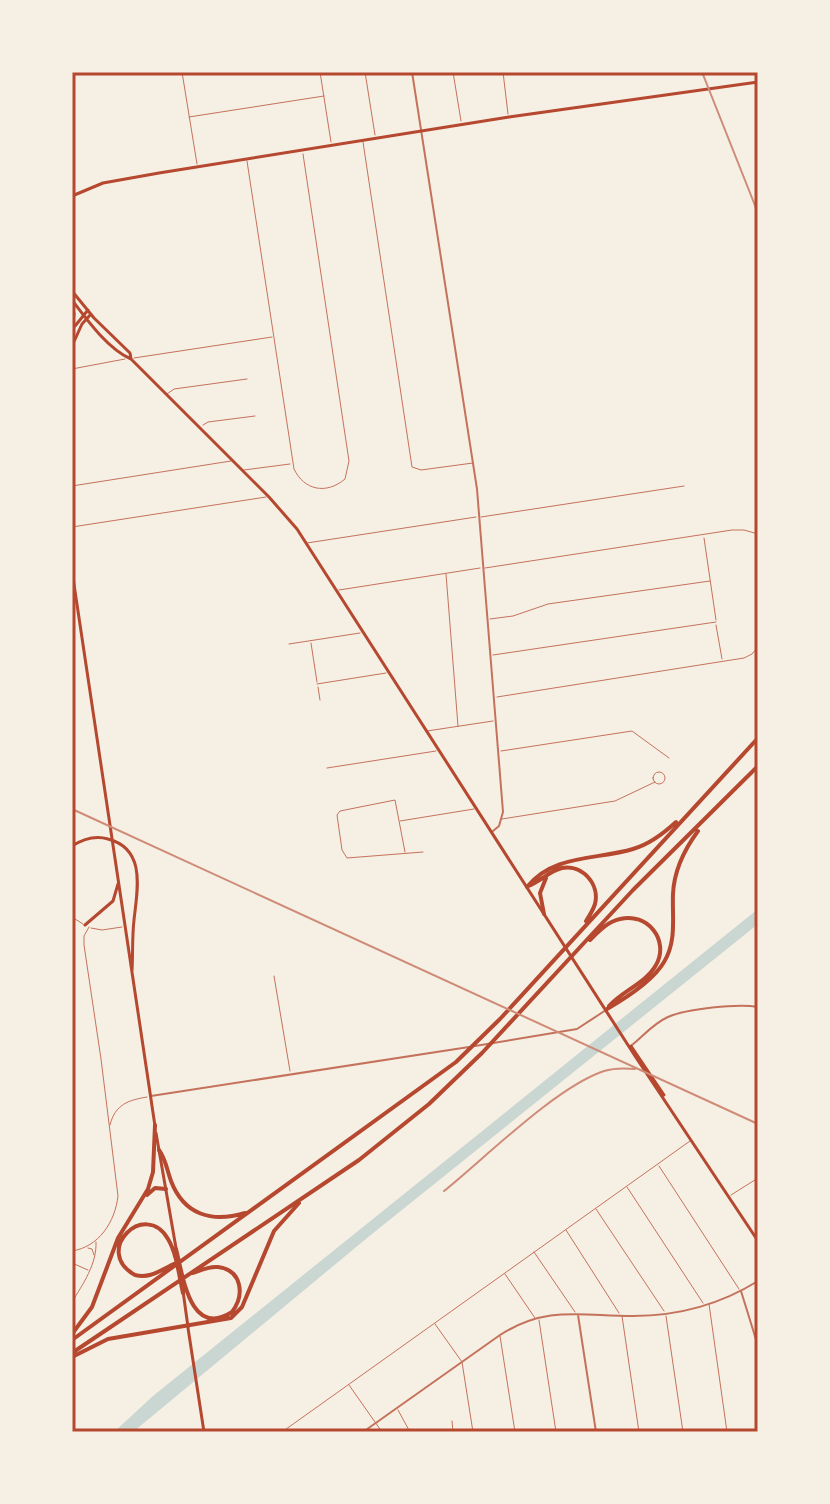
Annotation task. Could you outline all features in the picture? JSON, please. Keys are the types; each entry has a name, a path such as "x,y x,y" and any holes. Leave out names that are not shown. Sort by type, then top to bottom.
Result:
{"highway":[{"path":"72,1340 456,1062 500,1019 758,738"},
{"path":"72,1355 359,1160 404,1125 477,1058 633,890 758,766"},
{"path":"527,887 569,860 625,851 651,841 695,804"},
{"path":"607,1009 650,978 665,961 673,936 673,891 677,868 687,846 706,819"},
{"path":"527,887 556,870 569,868 581,871 589,878 596,898 584,927"},
{"path":"544,914 541,887 547,876"},
{"path":"578,949 607,925 624,918 645,922 658,939 659,959 652,970 607,1009"},
{"path":"141,1203 152,1175 155,1125"},
{"path":"159,1150 181,1200 192,1210 204,1216 220,1218 251,1211"},
{"path":"72,1334 92,1307 117,1241 141,1203 154,1189 166,1189"},
{"path":"72,1355 108,1339 223,1321 238,1312 274,1231 306,1196"},
{"path":"182,1261 155,1274 141,1276 125,1268 119,1248 127,1232 146,1225 164,1233 174,1250 185,1292 197,1311 214,1318 232,1312 241,1292 235,1276 223,1268 211,1267 187,1275"}],"main road":[{"path":"72,196 113,181 302,149 758,82"},
{"path":"72,291 130,353 131,359"},
{"path":"72,302 243,470 306,543 758,1241"},
{"path":"72,302 72,331"},
{"path":"72,331 89,312"},
{"path":"72,346 85,317"},
{"path":"72,571 174,1250"},
{"path":"72,846 85,839 115,841 127,850 136,865 138,879 132,979"},
{"path":"87,926 114,900 118,876"},
{"path":"185,1292 204,1432"}],"street":[{"path":"182,72 198,167"},
{"path":"320,72 332,145"},
{"path":"365,72 376,138"},
{"path":"412,72 480,517 502,819 492,832"},
{"path":"453,72 462,124"},
{"path":"503,72 509,117"},
{"path":"189,117 324,96"},
{"path":"363,140 412,467 421,470 473,463"},
{"path":"247,159 293,463 300,480 318,489 339,484 345,479 349,466 302,149"},
{"path":"72,369 274,336"},
{"path":"167,394 174,389 247,379"},
{"path":"200,427 208,422 255,416"},
{"path":"72,486 233,461"},
{"path":"243,470 293,463"},
{"path":"306,543 684,486"},
{"path":"72,527 269,497"},
{"path":"336,591 738,530 758,534"},
{"path":"703,535 722,662"},
{"path":"446,574 458,726"},
{"path":"487,620 513,616 548,604 710,581"},
{"path":"491,655 716,622"},
{"path":"289,644 363,632"},
{"path":"311,641 320,700"},
{"path":"494,697 749,657 758,647"},
{"path":"317,684 389,673"},
{"path":"426,731 496,721"},
{"path":"498,751 632,731 669,758"},
{"path":"327,768 438,750"},
{"path":"502,819 615,801 655,782"},
{"path":"405,852 395,800 340,811 338,820 342,850 347,858 423,852"},
{"path":"400,821 476,809"},
{"path":"72,917 87,926 103,930 124,927"},
{"path":"86,1248 97,1240 110,1222 118,1199 84,945 87,926"},
{"path":"274,976 290,1074"},
{"path":"631,1046 661,1020 672,1015 731,1006 758,1007"},
{"path":"110,1131 112,1117 120,1106 131,1100 567,1031 586,1025 607,1009"},
{"path":"282,1432 692,1139"},
{"path":"657,1164 741,1291 758,1346"},
{"path":"729,1196 758,1178"},
{"path":"626,1186 707,1304 727,1432"},
{"path":"596,1208 666,1313 683,1432"},
{"path":"565,1230 621,1316 639,1432"},
{"path":"72,1302 90,1271 97,1240"},
{"path":"72,1251 92,1249 94,1259"},
{"path":"534,1252 576,1312 596,1432"},
{"path":"72,1263 90,1271"},
{"path":"505,1273 537,1317 556,1432"},
{"path":"363,1432 500,1335 537,1317 576,1312 621,1316 666,1313 707,1304 758,1281"},
{"path":"435,1323 462,1362 473,1432"},
{"path":"500,1335 515,1432"},
{"path":"348,1384 382,1432"},
{"path":"397,1408 410,1432"},
{"path":"452,1421 453,1432"}],"shaded area":[{"path":"758,909 758,924 367,1238 133,1432 114,1432 153,1396"}],"railway":[{"path":"702,72 758,213"},
{"path":"72,809 758,1124"},
{"path":"444,1191 543,1107 585,1079 604,1071 635,1069"}]}
